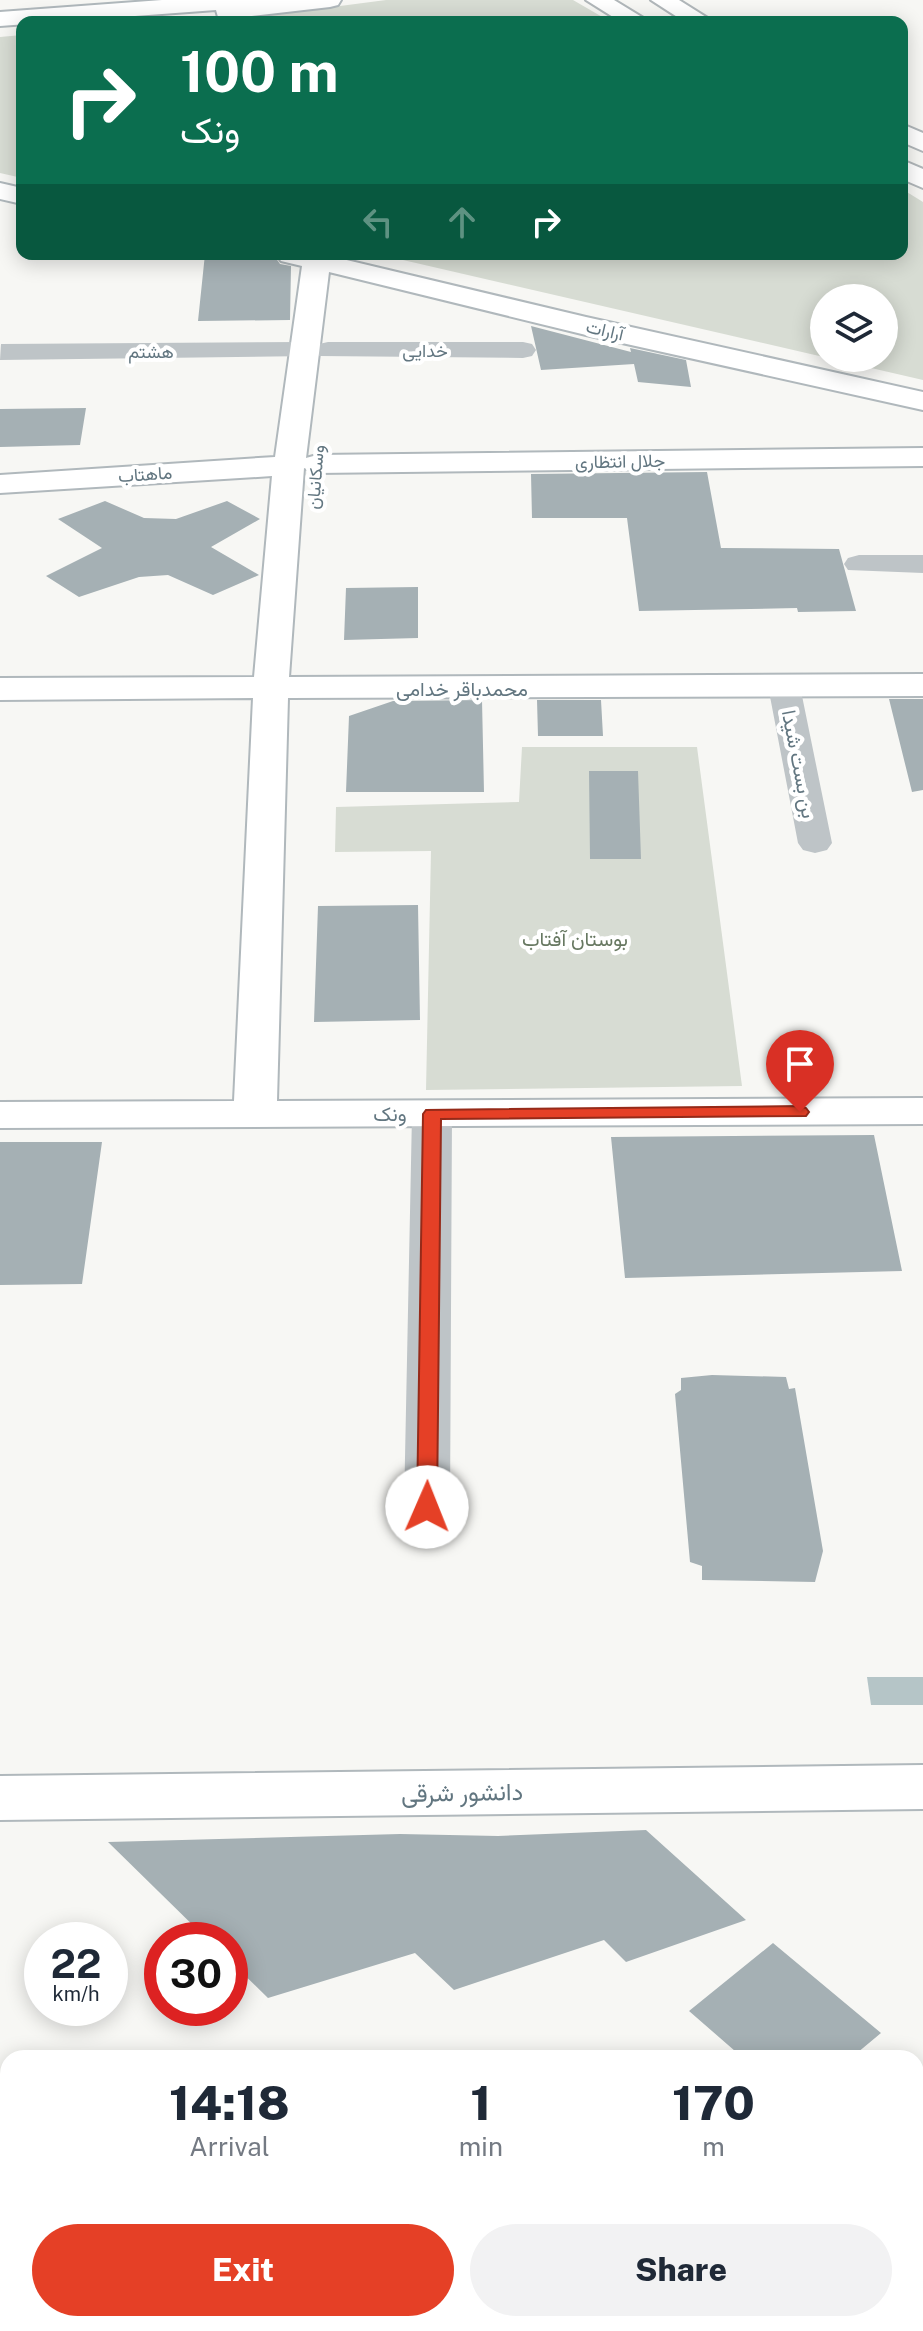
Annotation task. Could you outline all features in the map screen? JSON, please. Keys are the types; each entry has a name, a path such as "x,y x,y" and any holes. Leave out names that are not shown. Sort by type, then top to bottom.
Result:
{"main road":[{"path":"28,16 130,5 330,0"},
{"path":"591,0 626,16"},
{"path":"597,0 626,16"},
{"path":"662,0 691,16"},
{"path":"153,16 252,3"},
{"name":"وسکانیان","path":"255,1114 283,682 314,350 330,260"},
{"name":"آرارات","path":"342,260 601,329 923,401"},
{"name":"آرارات","path":"345,260 923,385"},
{"name":"جلال انتظاری","path":"304,465 923,457"},
{"name":"ماهتاب","path":"0,484 304,465"},
{"name":"محمدباقر خدامی","path":"0,675 150,682 283,682 642,680 923,671"},
{"name":"محمدباقر خدامی","path":"642,680 784,686 923,685"},
{"name":"محمدباقر خدامی","path":"0,689 150,682"},
{"name":"ونک","path":"0,1115 923,1111"},
{"name":"دانشور شرقی","path":"0,1798 923,1787"}],"street":[{"name":"خدایی","path":"314,350 523,350"},
{"name":"هشتم","path":"1,352 314,350"},
{"path":"859,564 923,564"},
{"name":"بن بست شیدا","path":"784,686 815,843"},
{"path":"427,1507 432,1114"}],"green space":[{"path":"386,0 573,0 601,16 263,16"},
{"path":"16,36 16,177 0,173 0,37"},
{"path":"908,193 923,202 923,380 888,372 898,372 898,284 810,284 810,354 403,260 908,260"},
{"name":"بوستان آفتاب","path":"522,747 697,747 742,1086 426,1090 431,851 335,852 336,807 519,802"}],"shaded area":[{"path":"867,1677 923,1677 923,1705 871,1705"}],"building":[{"path":"204,260 277,260 280,264 291,266 290,320 198,321"},
{"path":"531,326 631,352 630,348 686,360 691,387 638,382 634,364 541,370"},
{"path":"86,408 80,445 0,447 0,409"},
{"path":"707,472 721,548 839,549 856,611 798,612 797,608 639,611 627,518 532,518 531,474"},
{"path":"105,501 144,518 176,519 227,501 260,519 211,547 259,575 213,595 168,575 139,577 79,597 46,576 102,548 58,519"},
{"path":"418,587 418,638 344,640 346,588"},
{"path":"889,699 923,699 923,790 912,792"},
{"path":"482,700 484,792 346,792 349,716 393,701"},
{"path":"537,700 601,700 603,736 538,736"},
{"path":"589,771 638,771 641,859 590,859"},
{"path":"418,905 420,1020 314,1022 318,906"},
{"path":"874,1135 902,1271 625,1278 611,1137"},
{"path":"0,1142 102,1142 82,1284 0,1285"},
{"path":"712,1375 786,1377 789,1389 795,1388 823,1551 815,1582 702,1580 702,1566 690,1562 675,1394 681,1390 681,1378"},
{"path":"646,1830 746,1920 626,1962 604,1940 454,1990 415,1953 268,1998 248,1979 248,1922 190,1922 108,1842 400,1834 498,1836"},
{"path":"773,1943 881,2033 861,2050 734,2050 689,2011"}],"route":[{"path":"427,1507 432,1114 800,1112"}]}
